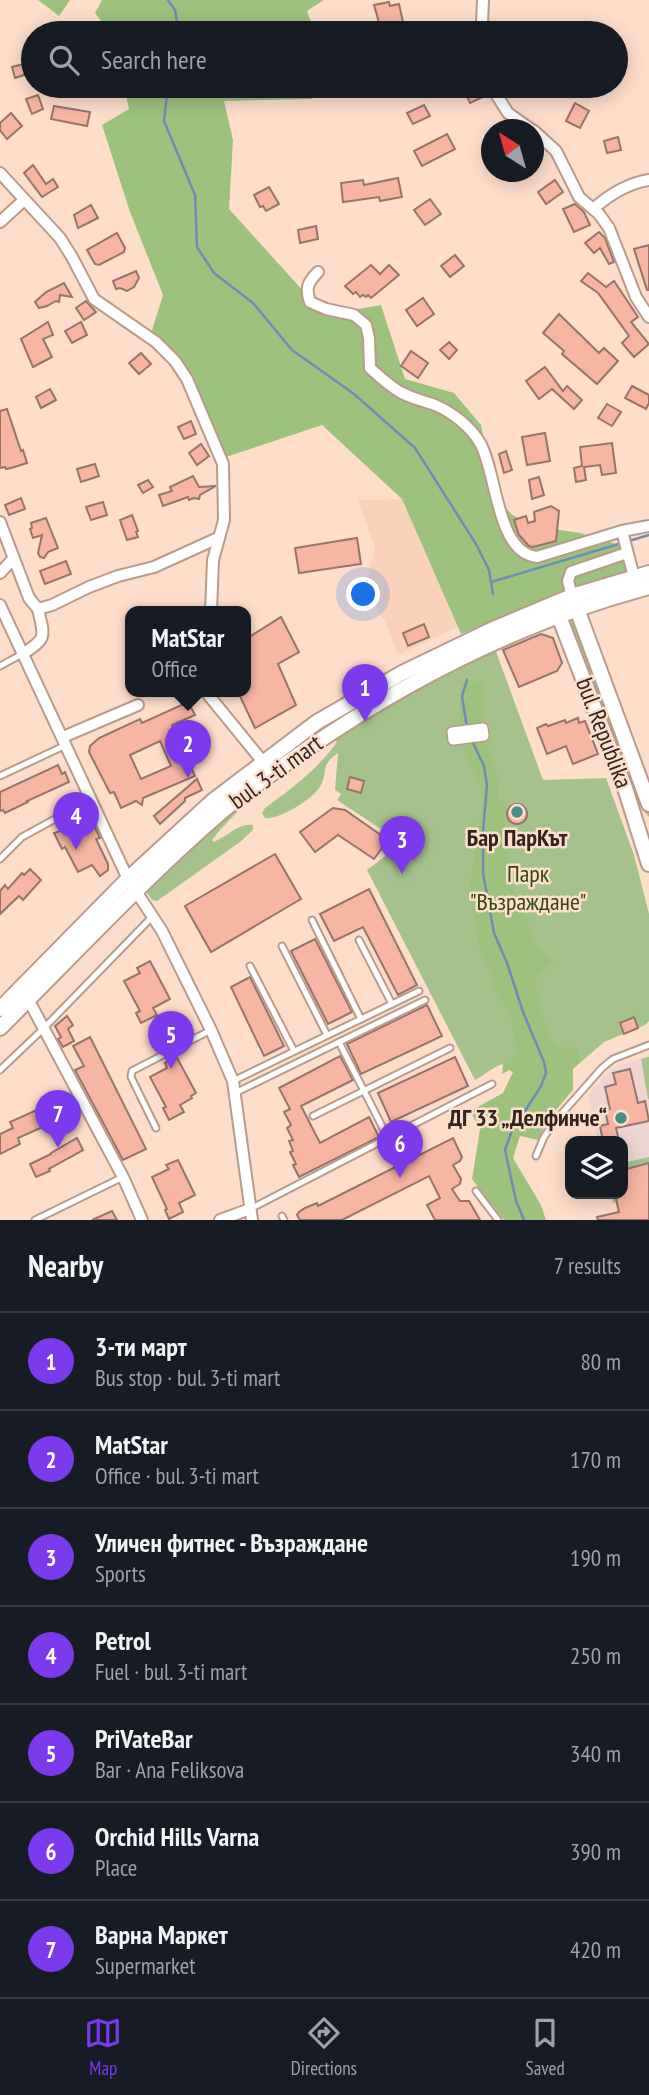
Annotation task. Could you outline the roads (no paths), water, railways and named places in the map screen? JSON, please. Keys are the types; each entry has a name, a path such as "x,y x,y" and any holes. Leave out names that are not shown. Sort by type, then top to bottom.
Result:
{"street":[{"path":"482,21 484,0"},
{"path":"499,98 508,113 517,119"},
{"path":"544,140 556,151 579,197 599,214 609,228 636,296 649,317"},
{"path":"0,173 60,238 94,299 156,342 175,360 187,379 223,464 224,520 213,560 211,606"},
{"path":"593,209 614,194 649,180"},
{"path":"0,222 24,200"},
{"path":"318,272 309,282 307,292 310,302 326,309 354,315 366,325 370,368 384,382 402,393 439,407 467,426 479,442 485,454 502,523 519,549 527,556 537,557 625,542"},
{"path":"0,522 29,598 38,609 43,637 24,653"},
{"path":"575,603 568,581 571,572 649,526"},
{"path":"38,609 118,576 154,567 218,538"},
{"path":"625,542 634,577"},
{"path":"0,573 13,559"},
{"name":"bul. 3-ti mart","path":"0,1028 132,884 214,800 317,722 402,673 491,629 557,610 649,573"},
{"name":"bul. 3-ti mart","path":"575,603 649,587"},
{"name":"bul. Republika","path":"575,603 649,804"},
{"path":"0,605 132,884 211,1030 234,1087 251,1214 220,1220"},
{"name":"bul. 3-ti mart","path":"0,1009 132,884 267,777 360,713 413,682 557,610"},
{"name":"bul. Republika","path":"557,610 625,788 649,864"},
{"path":"210,697 263,762"},
{"path":"64,741 138,705"},
{"path":"28,999 123,1177 142,1220"}],"lane":[{"path":"0,666 24,653"},
{"path":"0,776 64,741"},
{"path":"0,859 22,837 92,799"},
{"path":"0,1070 152,917"},
{"path":"312,920 361,1019"},
{"path":"359,940 392,1004"},
{"path":"282,946 327,1035"},
{"path":"250,966 294,1051"},
{"path":"234,1087 294,1051 419,991"},
{"path":"234,1087 339,1042 425,1000"},
{"path":"156,1128 131,1077 132,1071 211,1030"},
{"path":"339,1042 388,1138"},
{"path":"536,1156 544,1137 556,1120 602,1068 613,1059 649,1045"},
{"path":"313,1116 450,1048"},
{"path":"251,1214 492,1084"},
{"path":"35,1220 123,1177"},
{"path":"476,1191 498,1220"}],"waterway":[{"path":"168,0 175,10 177,21"},
{"path":"167,98 164,121 195,195 197,247 214,273 253,303 292,350 354,394 415,448 476,544 489,570 493,594"},
{"path":"629,541 649,535"},
{"path":"491,582 622,543"},
{"path":"467,680 462,696 467,728"},
{"path":"472,741 484,766 487,785 483,873 494,933 546,1073 541,1086 511,1133 505,1150 516,1201 524,1220"}],"place":[{"name":"3-ти март","path":"365,722"},
{"name":"MatStar","path":"188,778"},
{"name":"Бар ПарКът","path":"517,812"},
{"name":"Petrol","path":"76,850"},
{"name":"Уличен фитнес - Възраждане","path":"402,874"},
{"name":"PriVateBar","path":"171,1069"},
{"name":"ДГ 33 „Делфинче“","path":"621,1118"},
{"name":"Варна Маркет","path":"58,1148"},
{"name":"Orchid Hills Varna","path":"400,1178"}],"park label":[{"name":"Парк \"Възраждане\"","path":"528,888"}]}
